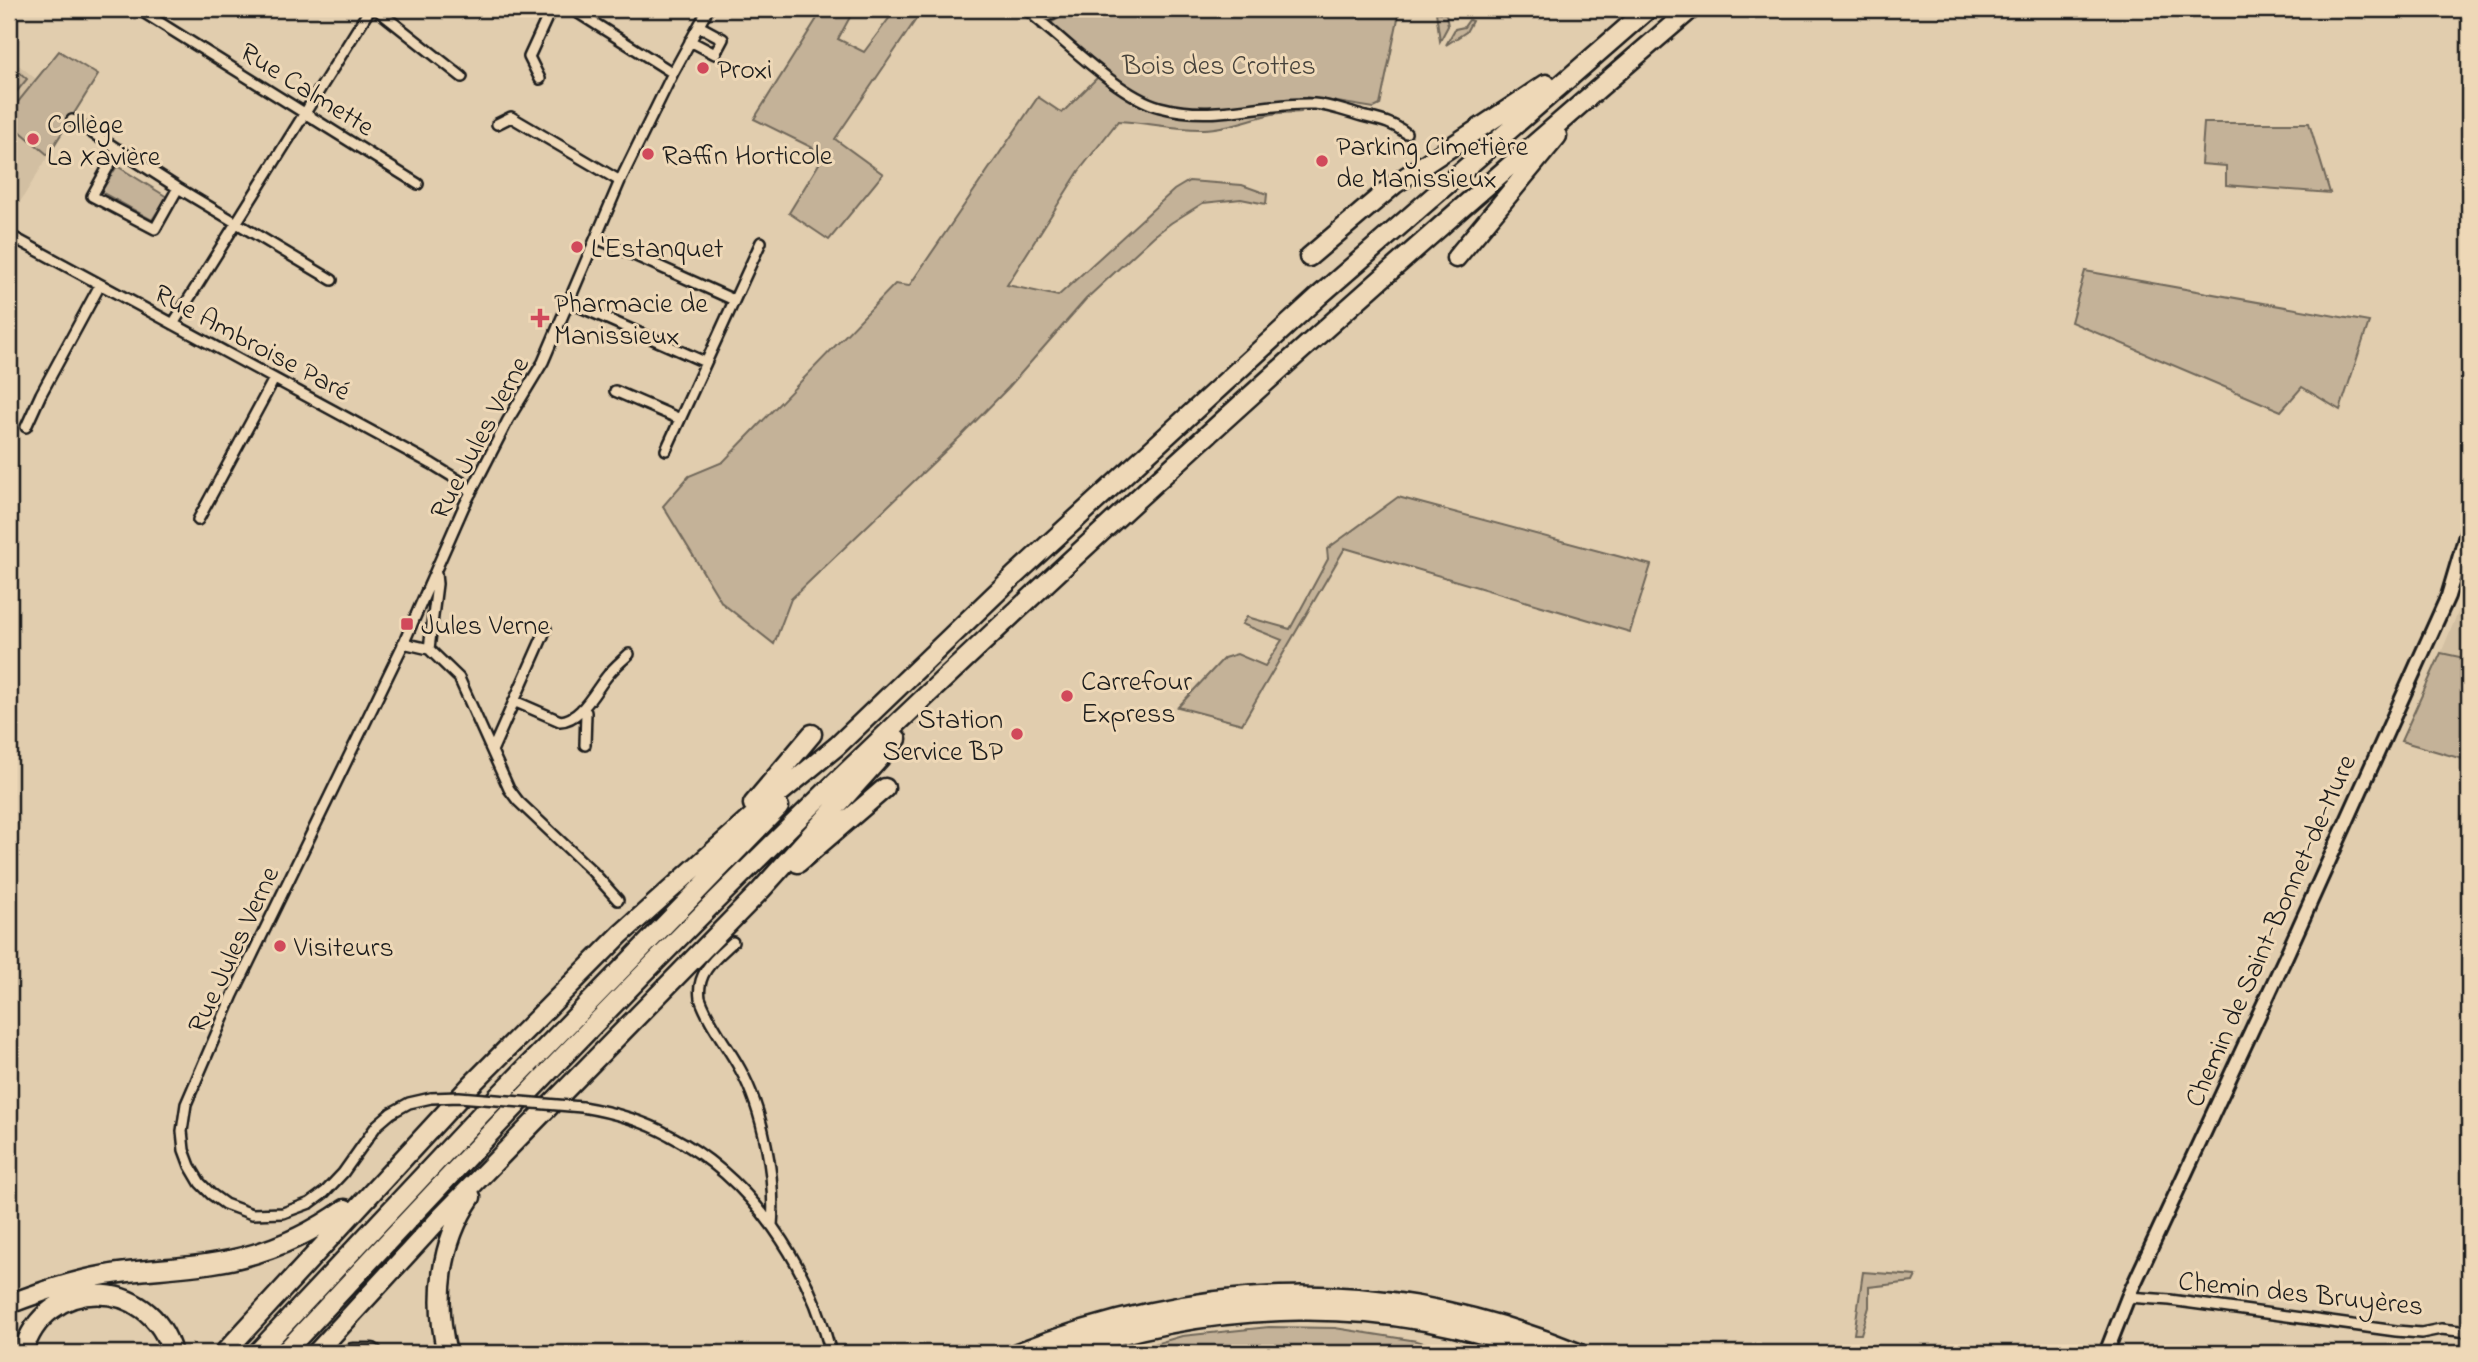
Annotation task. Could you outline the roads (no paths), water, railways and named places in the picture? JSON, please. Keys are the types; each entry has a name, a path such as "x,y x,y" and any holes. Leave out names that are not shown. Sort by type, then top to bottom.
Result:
{"highway":[{"path":"257,1353 482,1112 837,746 1014,576 1213,393 1350,269 1648,9"},
{"path":"284,1353 457,1168 673,944 834,785 1121,513 1307,343 1691,9"},
{"path":"1308,257 1395,184 1610,41"},
{"path":"1455,258 1593,93"},
{"path":"316,1353 442,1216 730,922 989,638"},
{"path":"709,854 813,734"},
{"path":"224,1353 398,1162 566,987 709,854 837,746"},
{"path":"730,922 885,788"},
{"path":"9,1304 81,1280 127,1272 213,1264 268,1250 332,1218 398,1162"},
{"path":"447,1353 440,1309 445,1258 462,1213 489,1171"},
{"path":"23,1353 33,1330 51,1310 66,1301 93,1294 117,1297 145,1310 163,1332 172,1353"},
{"path":"1017,1353 1087,1327 1183,1304 1240,1297 1306,1295 1387,1300 1457,1313 1513,1328 1578,1353"},
{"path":"1059,1353 1133,1330 1188,1319 1252,1312 1309,1310 1385,1315 1432,1323 1474,1332 1538,1353"},
{"path":"353,1353 372,1353"}],"street":[{"name":"Rue Calmette","path":"138,9 418,184"},
{"path":"173,324 370,9"},
{"path":"376,9 462,76"},
{"path":"540,79 528,57 551,9"},
{"path":"572,9 673,73"},
{"name":"Rue Jules Verne","path":"708,9 620,181 543,362 508,421 471,493 404,643 220,1024 186,1104 182,1121 182,1141 195,1176 217,1199 252,1214 283,1213 310,1203 325,1192 343,1173 377,1125 409,1103 431,1098 458,1097 582,1107 633,1119 684,1143 724,1173 772,1226 808,1287 831,1353"},
{"path":"1025,9 1130,95 1158,107 1196,114 1258,110 1290,104 1318,104 1395,124 1405,133"},
{"path":"1034,16 1044,16 1064,9"},
{"path":"691,41 715,54 723,38 699,26"},
{"path":"497,124 511,117 620,181"},
{"path":"72,120 178,188 332,280"},
{"path":"118,149 92,196 155,229 178,188"},
{"name":"Rue Ambroise Paré","path":"9,235 432,464 463,483 471,493"},
{"path":"596,238 734,300"},
{"path":"666,450 761,242"},
{"path":"26,427 100,285"},
{"path":"569,302 705,362"},
{"path":"198,520 274,380"},
{"path":"615,391 680,419"},
{"name":"Chemin de Saint-Bonnet-de-Mure","path":"2106,1353 2128,1297 2287,954 2448,596 2469,525"},
{"path":"429,649 437,584 435,573"},
{"path":"492,751 546,629"},
{"path":"404,643 429,649 459,678 509,789 618,900"},
{"path":"514,701 560,721 568,721 582,709 609,674 629,654"},
{"path":"582,709 586,712 586,745"},
{"path":"733,942 703,974 699,987 700,998 739,1067 757,1108 774,1202 772,1226"},
{"name":"Chemin des Bruyères","path":"2128,1297 2170,1300 2396,1331 2421,1333 2441,1329 2469,1332"}],"place":[{"name":"Proxi","path":"703,68"},
{"name":"Collège La Xavière","path":"33,139"},
{"name":"Raffin Horticole","path":"648,154"},
{"name":"Parking Cimetière de Manissieux","path":"1322,161"},
{"name":"L'Estanquet","path":"577,247"},
{"name":"Pharmacie de Manissieux","path":"540,318"},
{"name":"Jules Verne","path":"407,624"},
{"name":"Carrefour Express","path":"1067,696"},
{"name":"Station Service BP","path":"1017,734"},
{"name":"Visiteurs","path":"280,946"}],"park label":[{"name":"Bois des Crottes","path":"1219,64"}]}
